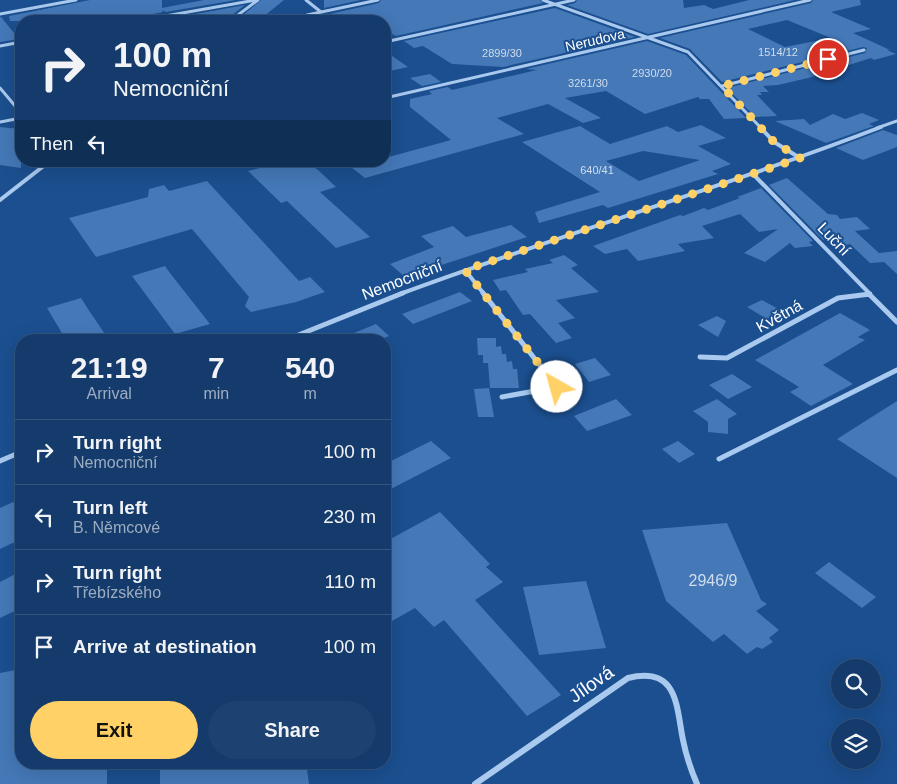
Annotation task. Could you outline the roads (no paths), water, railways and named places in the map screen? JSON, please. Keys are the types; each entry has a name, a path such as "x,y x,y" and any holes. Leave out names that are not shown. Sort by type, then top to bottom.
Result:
{"street":[{"path":"0,14 76,0"},
{"path":"171,15 257,0"},
{"path":"238,15 257,0"},
{"path":"306,0 321,12"},
{"path":"307,15 378,0"},
{"path":"543,0 688,52 774,142 800,158"},
{"path":"391,41 574,0"},
{"name":"Nerudova","path":"391,97 810,0"},
{"path":"0,46 15,43"},
{"path":"722,86 864,50"},
{"path":"0,88 15,106"},
{"path":"0,122 15,119"},
{"name":"Nemocniční","path":"300,334 364,307 465,270 800,158 897,121"},
{"path":"0,200 42,167"},
{"name":"Luční","path":"753,174 897,322"},
{"path":"465,270 557,387 502,397"},
{"name":"Květná","path":"700,357 727,358 838,298 870,294"},
{"path":"719,459 897,370"},
{"path":"0,461 15,455"},
{"name":"Jílová","path":"475,784 628,678 639,675 657,677 667,684 675,694 679,707 683,740 697,784"}]}
